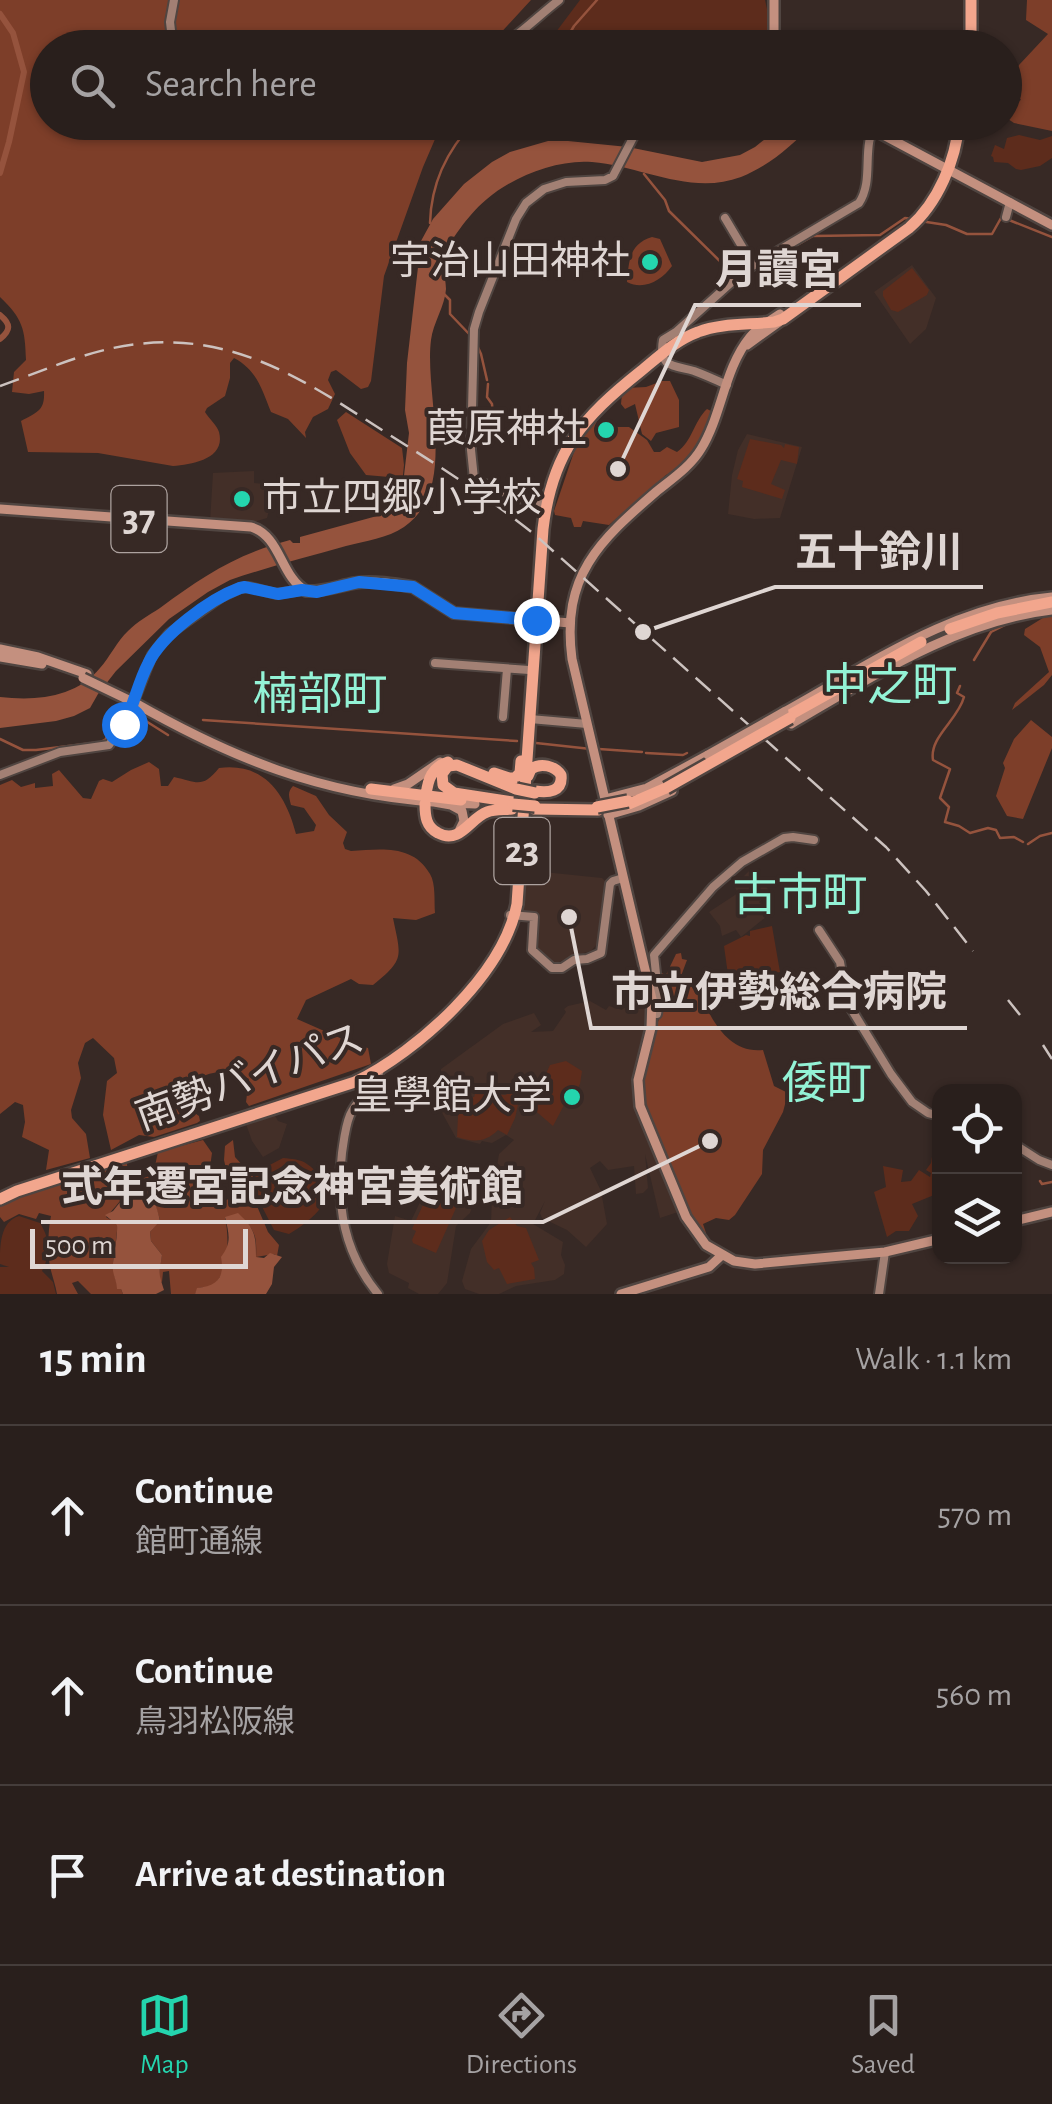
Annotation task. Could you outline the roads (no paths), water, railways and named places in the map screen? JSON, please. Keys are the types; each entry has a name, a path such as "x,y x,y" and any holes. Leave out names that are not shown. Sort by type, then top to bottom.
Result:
{"highway":[{"path":"972,0 972,30"},
{"name":"23","path":"944,168 953,140"},
{"name":"南勢バイパス","path":"662,351 694,333 768,322 783,315 915,220 944,168"},
{"name":"南勢バイパス","path":"0,1196 341,1088 421,1039 480,980 501,950 512,915 524,803 529,670 543,503 557,469 582,424 681,335 698,327 783,315"},
{"path":"743,325 750,330 745,345"},
{"path":"951,633 998,616 1052,604"},
{"name":"南勢バイパス","path":"527,738 534,620"},
{"path":"524,803 461,765 448,766 442,774 448,790 460,794 554,808 602,808 628,802 666,787 921,641"},
{"path":"527,738 533,761 556,766 564,777 563,786 524,803 487,812 462,832 448,836 430,828 426,800 428,780 434,769 442,763 461,765 515,778 527,738"},
{"path":"461,765 524,803"},
{"path":"475,804 524,803 554,791 561,786 562,777 556,769 536,766 530,771 524,803"},
{"path":"372,789 524,803"}],"main road":[{"path":"773,0 774,30"},
{"path":"895,140 1052,227"},
{"path":"745,345 783,315"},
{"path":"704,1267 712,1256 686,1217 640,1106 638,1080 652,1019 652,1000 602,808 593,748 572,659 570,624 577,587 593,554 616,526 695,458 745,345 768,322"},
{"name":"37","path":"0,510 251,527 264,532 302,590"},
{"path":"302,590 317,592 359,582 413,587 454,613 570,624"},
{"path":"602,808 648,803 727,760 788,717 921,641 992,609 1021,601 1052,604"},
{"path":"921,641 951,633"},
{"path":"843,684 898,664 951,633"},
{"path":"0,652 40,660 85,676 247,754 311,776 372,789 402,787 434,764 443,761 461,765"},
{"path":"136,701 214,746 280,772 357,792 475,804"},
{"path":"602,808 788,717"},
{"path":"426,800 460,809 462,827 452,833 439,830 429,820 426,800"},
{"path":"1022,1219 1052,1212"},
{"path":"697,1234 727,1256"},
{"path":"708,1247 748,1264 885,1252 932,1241"},
{"path":"621,1294 727,1256"}],"street":[{"path":"171,30 174,0"},
{"path":"524,30 559,0"},
{"path":"543,503 514,497 474,479 475,324 516,219 529,200 544,188 566,182 606,180 616,172 631,140"},
{"path":"727,385 667,364 662,351 664,339 752,265 860,201 865,192 870,140"},
{"path":"900,140 901,144"},
{"path":"1006,217 1009,204"},
{"path":"725,218 752,265"},
{"path":"0,775 60,752 109,745 127,719 146,667 160,644 221,597 245,587 276,594 302,590"},
{"path":"435,663 529,670"},
{"path":"504,717 507,670"},
{"path":"530,719 587,724"},
{"path":"657,1014 654,956 713,886 742,862 784,838 814,840"},
{"path":"512,915 534,918 532,950 550,966 562,968 574,960 601,953 610,884 623,878"},
{"path":"819,930 840,962 847,1002 890,1074 912,1102 932,1114"},
{"path":"378,1294 350,1250 340,1188 348,1118 378,1078 379,1068"},
{"path":"1022,1149 1047,1164"},
{"path":"879,1294 885,1252"}],"waterway":[{"path":"572,30 597,0"},
{"path":"0,14 13,33 24,72 0,173"},
{"path":"430,223 442,169 459,140"},
{"path":"644,174 669,211 734,275"},
{"path":"746,274 813,236 880,235 905,218 913,219"},
{"path":"920,221 946,225 967,234 992,234 1001,218"},
{"path":"1009,220 1052,237"},
{"path":"443,293 450,300 450,314 472,337"},
{"path":"0,315 8,327 0,339"},
{"path":"476,343 487,380"},
{"path":"488,384 494,430"},
{"path":"974,660 991,632 1011,622"},
{"path":"960,686 957,693 964,697 961,705 939,736 933,752 933,760 950,769 940,798 949,807 945,822 970,833 996,830 1000,838 1014,837 1023,842"},
{"path":"132,716 168,735"},
{"path":"0,739 23,750 101,742 116,718"},
{"path":"203,720 517,741"},
{"path":"536,743 591,749"},
{"path":"599,749 642,752"},
{"path":"646,753 687,753"},
{"path":"1028,844 1052,833"},
{"path":"1040,1181 1052,1182"}],"tunnel":[{"path":"921,642 950,629"}],"railway":[{"path":"0,386 103,350 175,343 210,346 243,355 336,401 449,473 534,534 886,847 973,951"},
{"path":"1008,1000 1020,1015"},
{"path":"1043,1045 1052,1059"}],"place":[{"name":"宇治山田神社","path":"650,262"},
{"name":"葭原神社","path":"606,430"},
{"name":"月讀宮","path":"618,469"},
{"name":"市立四郷小学校","path":"242,499"},
{"name":"五十鈴川","path":"643,632"},
{"name":"市立伊勢総合病院","path":"569,917"},
{"name":"皇學館大学","path":"572,1097"},
{"name":"式年遷宮記念神宮美術館","path":"710,1141"}],"district":[{"name":"中之町","path":"890,686"},
{"name":"楠部町","path":"320,695"},
{"name":"古市町","path":"800,896"},
{"name":"倭町","path":"827,1084"}]}
